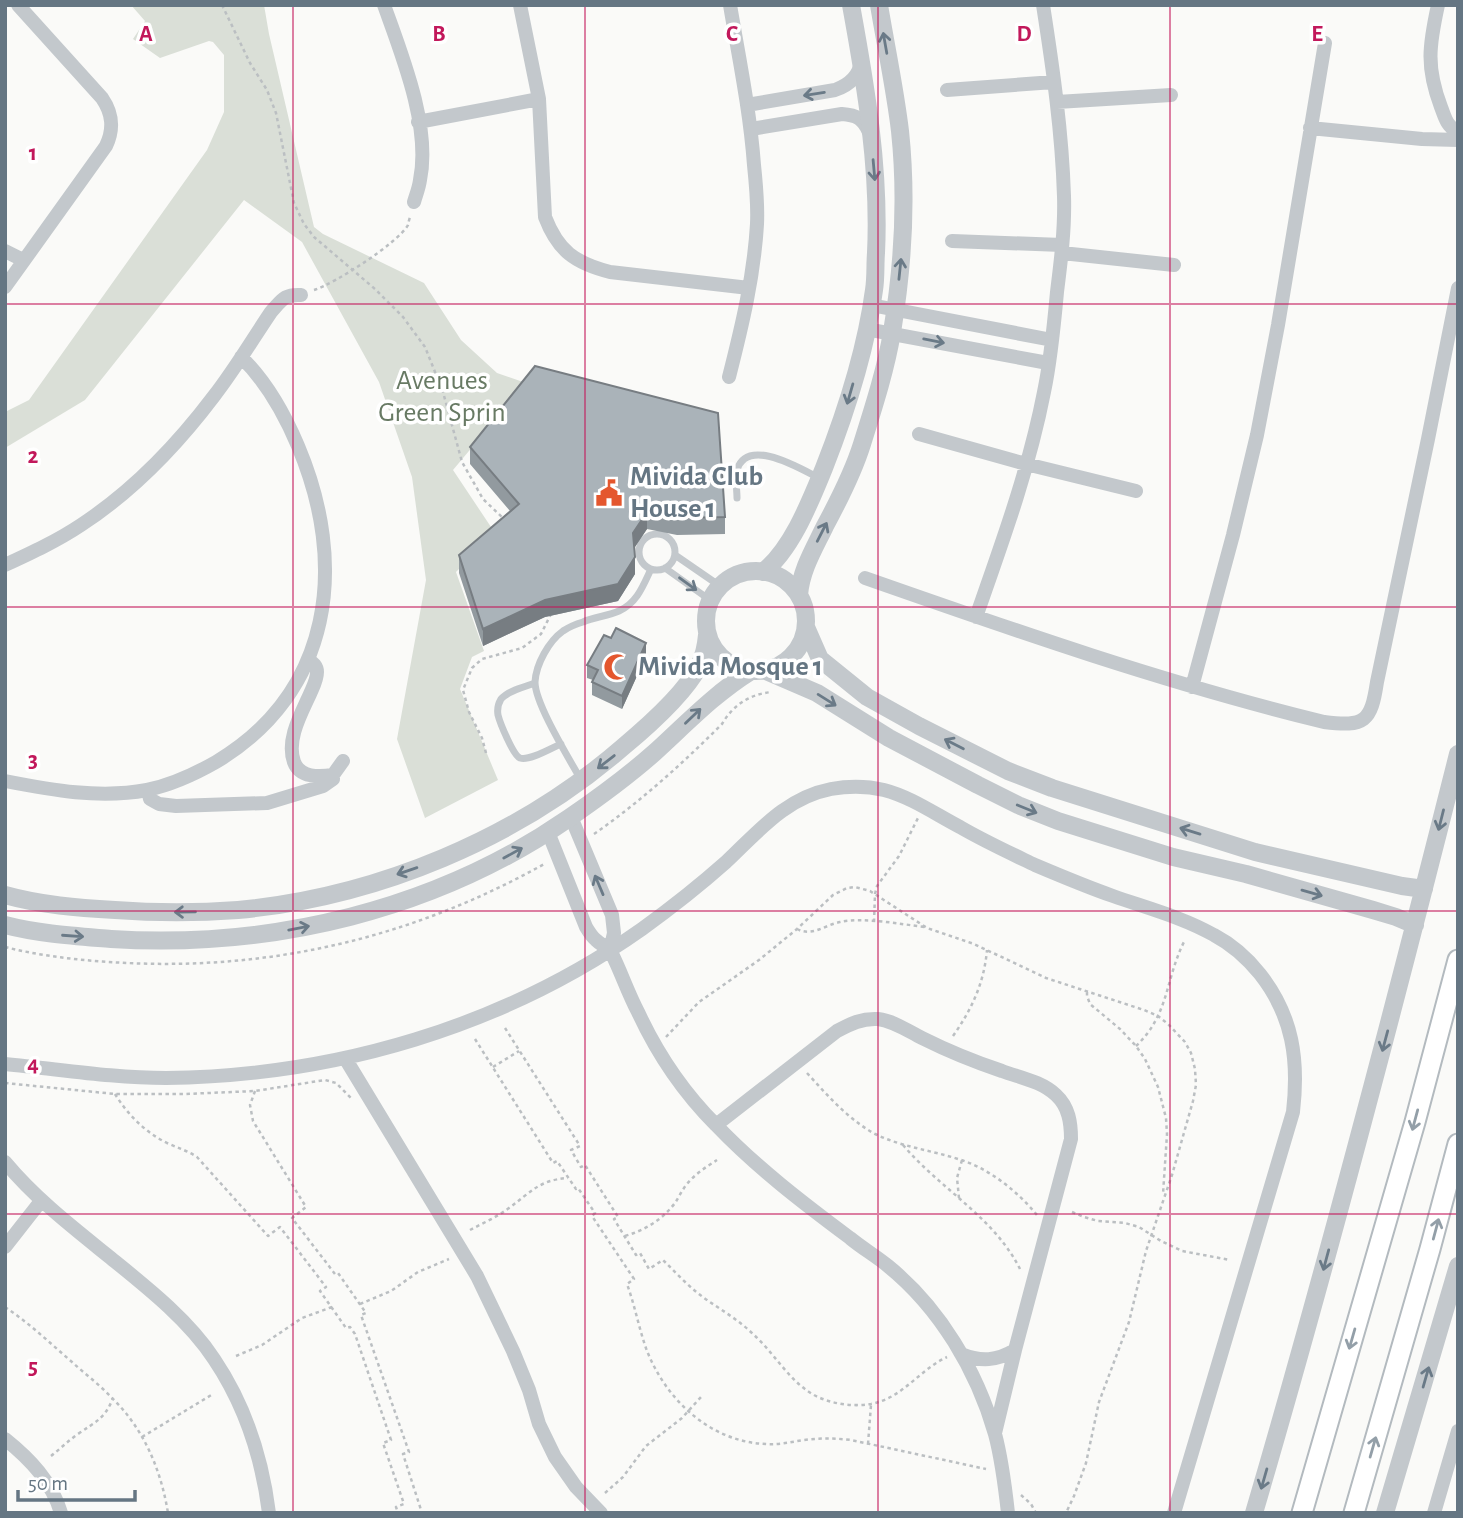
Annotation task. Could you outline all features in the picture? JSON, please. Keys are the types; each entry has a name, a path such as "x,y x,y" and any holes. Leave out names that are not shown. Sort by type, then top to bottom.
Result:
{"main road":[{"path":"1302,1513 1415,1122 1458,960"},
{"path":"1354,1513 1458,1144"}],"street":[{"path":"5,287 106,146 110,139 112,122 107,105 97,91 18,5"},
{"path":"384,5 404,59 421,141 421,180 414,202"},
{"path":"520,5 539,99 545,217 559,245 572,257 610,272 749,288"},
{"path":"729,377 749,288 757,223 757,190 751,129 730,5"},
{"path":"747,105 847,85 856,76 861,64 851,5"},
{"path":"799,595 805,568 850,479 875,403 892,333 904,209 898,120 879,5"},
{"path":"976,617 1026,464 1044,391 1062,249 1064,198 1057,102 1043,5"},
{"path":"1437,5 1430,53 1432,74 1447,125 1458,134"},
{"path":"1192,687 1257,435 1325,43"},
{"path":"763,572 786,548 820,478 839,429 871,305 877,227 875,177 860,57"},
{"path":"947,90 1054,82"},
{"path":"1057,102 1171,95"},
{"path":"418,122 539,99"},
{"path":"751,129 842,114 857,116 862,120 872,141"},
{"path":"1310,128 1458,140"},
{"path":"952,241 1062,249 1174,265"},
{"path":"5,251 23,260"},
{"path":"865,578 1192,687 1324,722 1360,722 1374,704 1458,288"},
{"path":"5,565 81,525 143,476 214,397 271,312 290,294 301,295"},
{"path":"871,305 1052,340"},
{"path":"866,329 1048,363"},
{"path":"5,781 99,794 148,790 166,785 204,768 241,746 263,726 286,698 309,659 323,609 326,575 321,517 310,476 291,430 267,387 241,357"},
{"path":"919,435 1136,491"},
{"path":"5,925 57,935 148,941 242,937 334,922 427,893 472,875 571,817 642,763 715,696 758,671 780,665 793,655 802,642 806,627 805,611 799,595 790,584 777,576 751,571 729,579 715,593 706,611 706,624 712,646 729,664 740,669 758,671 817,693 889,738 1018,805 1058,821 1172,857 1246,874 1373,910 1415,925"},
{"path":"806,627 820,659 867,697 1007,771 1052,788 1255,852 1402,887 1424,889"},
{"path":"5,895 62,906 147,912 238,910 316,897 373,883 417,868 460,850 522,818 609,759 635,737 693,676 700,664 708,635"},
{"path":"309,659 317,671 315,681 290,747 295,766 303,773 316,776 333,775"},
{"path":"1254,1513 1368,1106 1458,754"},
{"path":"148,790 150,799 159,804 176,806 267,803 331,782 343,761"},
{"path":"5,1064 71,1073 163,1078 209,1076 300,1067 392,1047 482,1016 569,975 641,930 727,861 765,823 785,807 807,796 832,789 857,787 882,790 906,798 1036,865 1111,896 1191,923 1217,936 1240,953 1261,975 1288,1025 1296,1083 1293,1112 1174,1513"},
{"path":"571,817 612,915 614,933 610,950"},
{"path":"548,832 586,928 596,941 610,950 638,1013 687,1093 716,1125 782,1185 889,1267 916,1293 940,1322 961,1354 981,1393 995,1434 1008,1513"},
{"path":"716,1125 837,1031 861,1020 888,1021 973,1061 1047,1087 1059,1097 1067,1110 1071,1139 995,1434"},
{"path":"345,1058 477,1276 513,1351 539,1424 555,1457 576,1487 601,1513"},
{"path":"5,1162 41,1201 150,1290 183,1322 213,1357 237,1396 254,1438 265,1482 269,1513"},
{"path":"5,1247 41,1201"},
{"path":"1385,1513 1458,1266"},
{"path":"961,1354 983,1360 1006,1356 1015,1350"},
{"path":"1434,1513 1458,1431"},
{"path":"5,1439 32,1462 47,1482 61,1513"}],"lane":[{"path":"737,498 737,470 744,460 755,454 768,455 820,478"},
{"path":"658,534 671,541 675,555 670,565 665,568 651,569 640,559 640,545 645,538 658,534"},
{"path":"675,555 715,593"},
{"path":"665,568 715,593"},
{"path":"581,780 552,729 537,692 535,683 538,668 545,653 561,632 592,618 620,611 634,601 651,569"},
{"path":"535,683 506,694 499,702 498,717 515,755 522,759 561,744"}],"path":[{"path":"222,5 250,63 267,90 276,113 294,203 304,224 314,237 375,289 403,317 425,347 443,392 462,463 483,499 511,526"},
{"path":"301,295 328,286 393,242 408,225 414,202"},
{"path":"486,753 463,690 472,668 482,659 522,648 541,634 552,612"},
{"path":"874,922 875,894 881,879 899,856 923,807"},
{"path":"657,1048 699,1002 739,975 797,929 840,890 863,888 927,928"},
{"path":"797,929 813,932 838,922 854,920 927,928 987,950 1026,970 1158,1016 1177,1032 1191,1053 1196,1085 1189,1117 1141,1268 1129,1322 1103,1389 1086,1463 1066,1513"},
{"path":"1136,1046 1149,1033 1166,999 1176,959 1185,940"},
{"path":"944,1048 973,1005 983,978 987,950"},
{"path":"1087,992 1090,1004 1120,1028 1136,1046 1155,1080 1166,1118 1164,1198"},
{"path":"505,1028 580,1146 571,1150 581,1167 585,1165 618,1217 614,1219 636,1255 640,1253 649,1269 663,1260 691,1288 747,1328 803,1388 842,1404 871,1404 895,1396 935,1362 961,1354"},
{"path":"475,1039 553,1163 557,1161 595,1213 592,1216 634,1279 627,1284 647,1350 664,1384 700,1422 713,1430 756,1444 771,1445 835,1438 1003,1473"},
{"path":"493,1067 519,1051"},
{"path":"797,1062 847,1115 873,1132 902,1145 962,1160 988,1173 1024,1201 1047,1229"},
{"path":"255,1091 250,1105 253,1121 306,1207 292,1218 335,1275 338,1273 366,1313 361,1315 409,1452 403,1454 422,1513"},
{"path":"116,1094 139,1124 202,1161 268,1236 279,1227 326,1287 320,1291 346,1328 350,1327 355,1334 391,1440 383,1443 404,1504 396,1507 398,1513"},
{"path":"902,1145 922,1167 959,1198 1010,1252 1030,1295"},
{"path":"625,1236 659,1220 692,1180 717,1160"},
{"path":"959,1198 957,1178 962,1160"},
{"path":"470,1230 508,1209 542,1183 568,1178"},
{"path":"1072,1212 1098,1220 1125,1223 1182,1251 1230,1260"},
{"path":"360,1304 391,1292 418,1272 449,1259"},
{"path":"5,1307 30,1325 113,1398 129,1416 159,1475 168,1513"},
{"path":"236,1356 262,1345 302,1318 332,1307"},
{"path":"142,1437 213,1394"},
{"path":"605,1493 623,1477 646,1446 676,1423 701,1397"},
{"path":"51,1456 99,1421 113,1398"},
{"path":"868,1444 871,1404"},
{"path":"1021,1495 1036,1513"}],"green space":[{"name":"Avenues Green Sprin","path":"131,5 264,5 314,227 323,234 424,283 461,340 497,373 526,383 453,470 495,533 456,572 484,651 472,657 460,689 498,780 425,818 397,739 426,580 412,477 379,382 302,242 244,200 85,400 5,448 5,412 29,400 207,150 224,112 224,55 213,42 209,41 160,58 133,39 145,21"}],"building":[{"name":"Mivida Club House 1","path":"535,366 718,413 725,517 677,518 647,512 633,533 635,557 618,584 545,600 483,629 459,555 519,504 470,447"},
{"name":"Mivida Mosque 1","path":"616,628 646,643 622,696 592,682 598,670 587,665 604,635 611,638"}],"place":[{"name":"Mivida Club House 1","path":"609,493"},
{"name":"Mivida Mosque 1","path":"617,667"}]}
